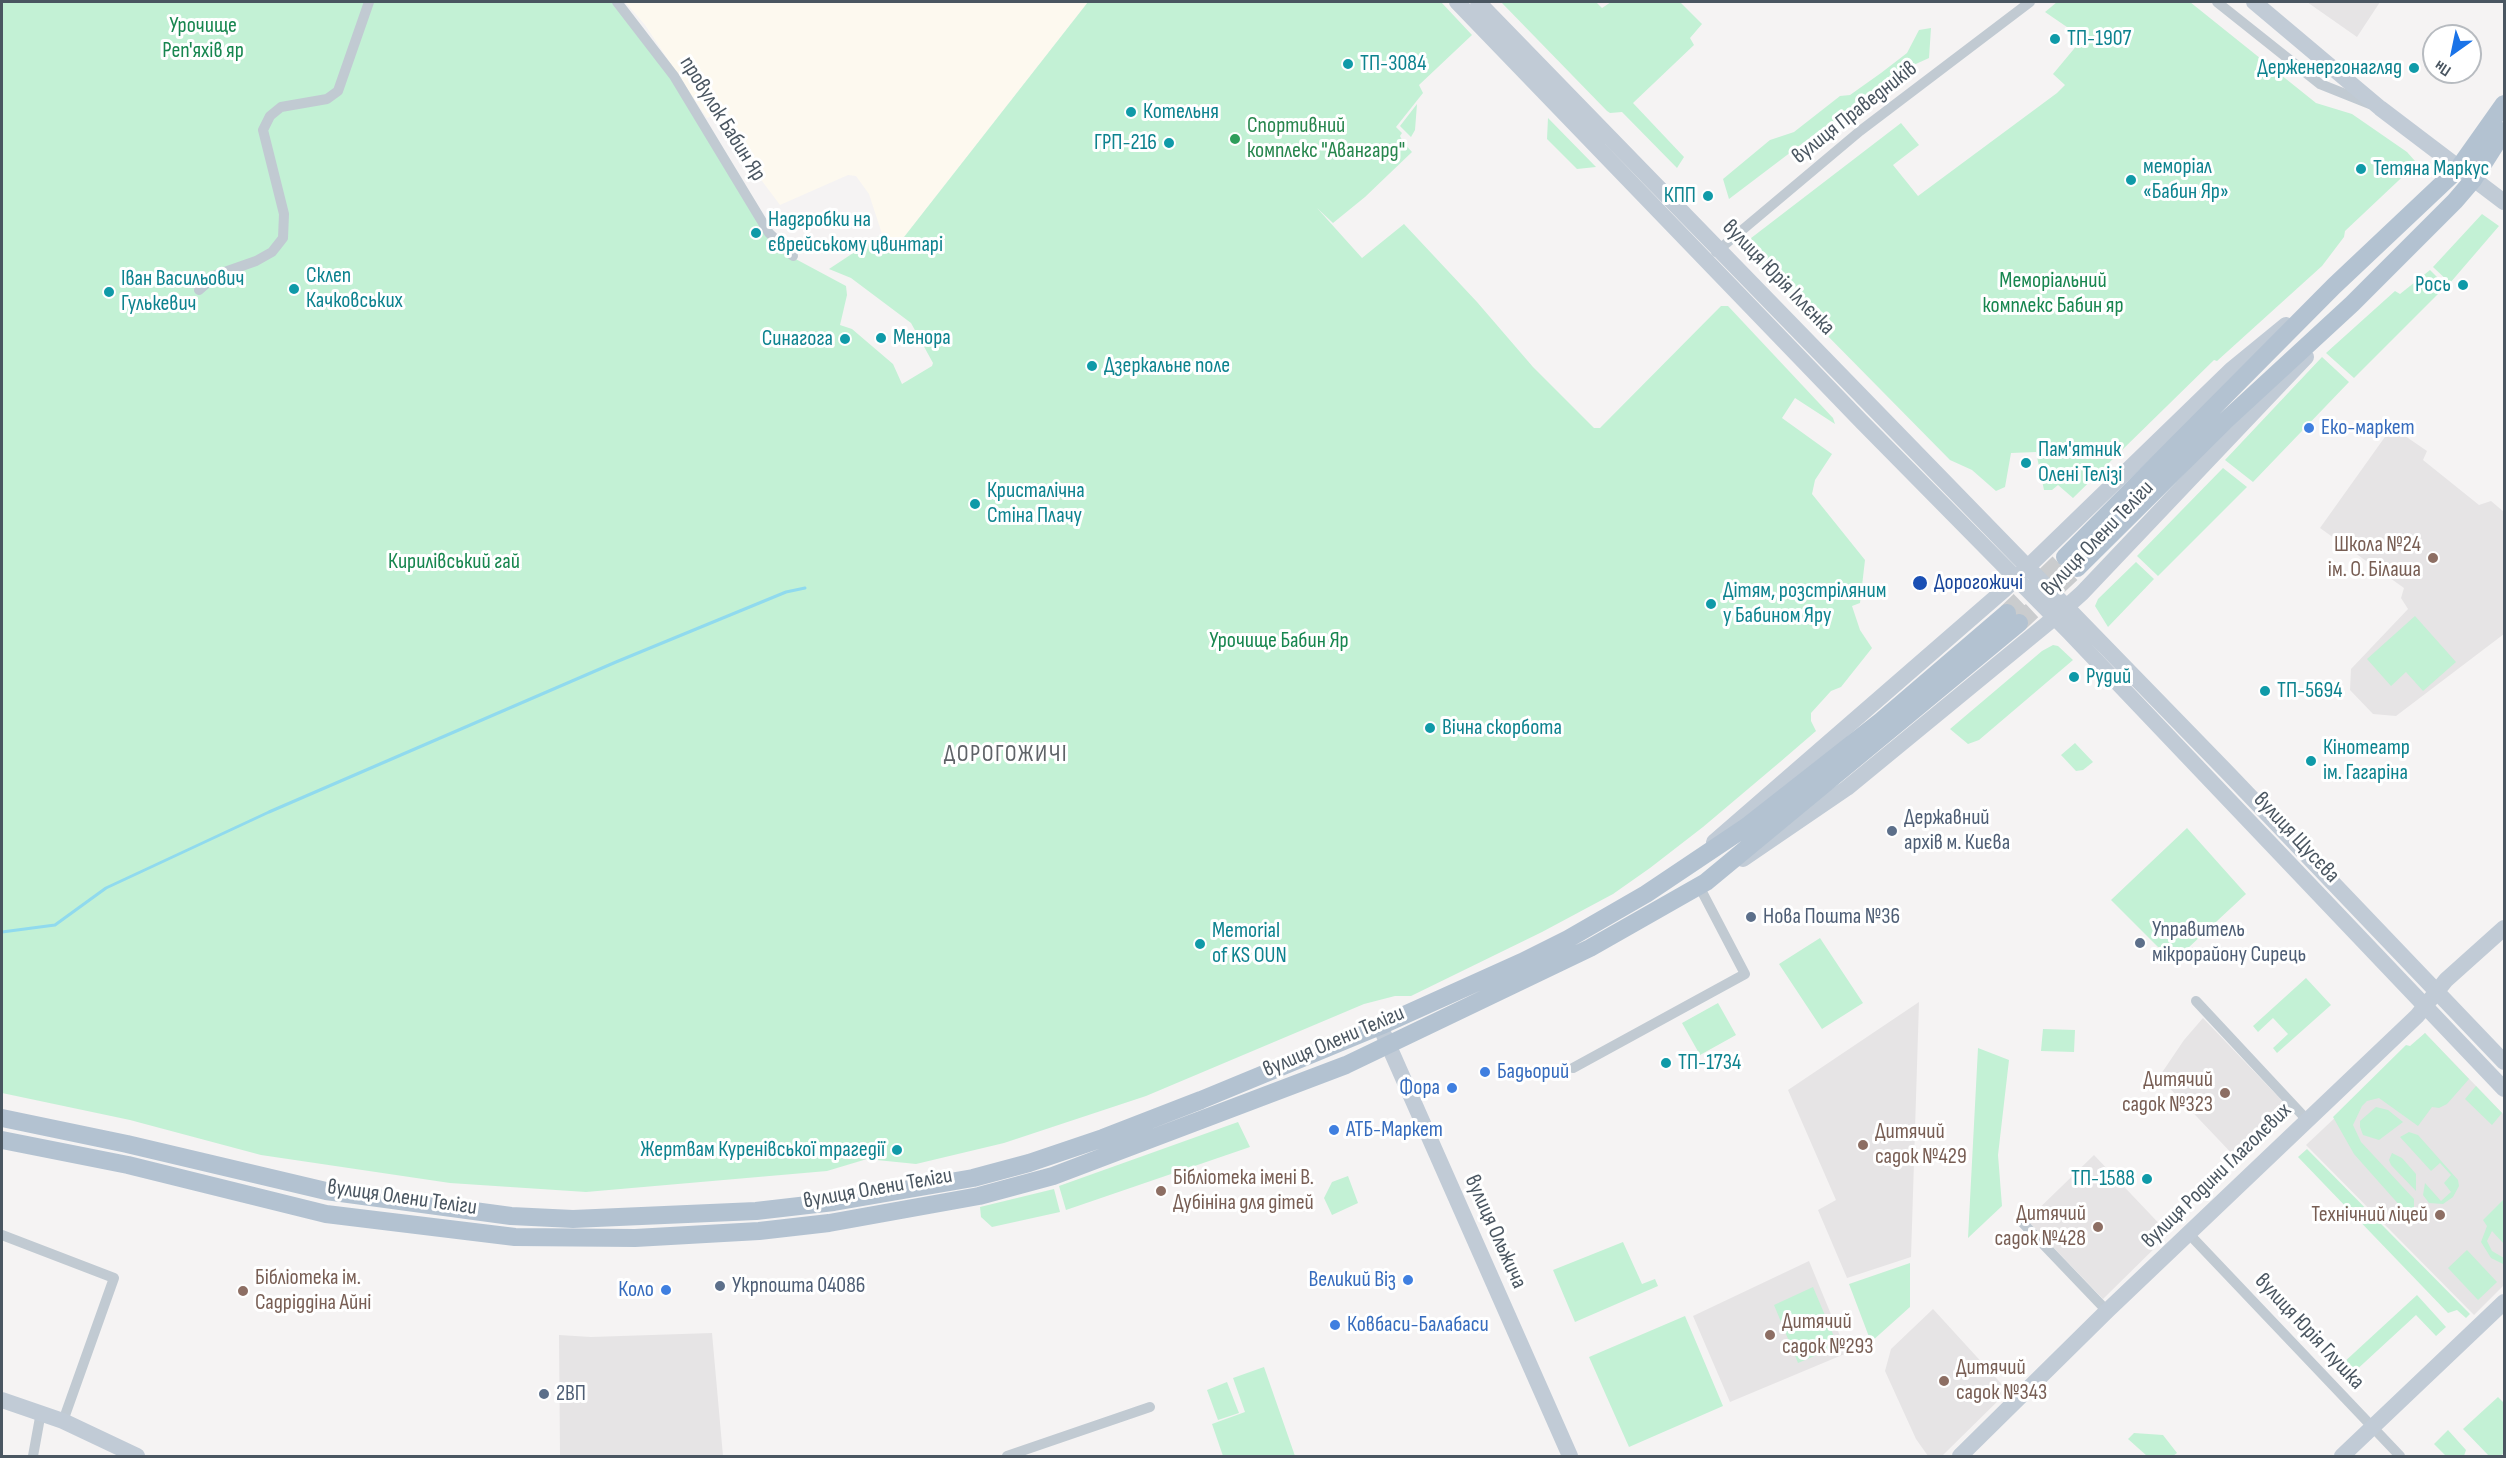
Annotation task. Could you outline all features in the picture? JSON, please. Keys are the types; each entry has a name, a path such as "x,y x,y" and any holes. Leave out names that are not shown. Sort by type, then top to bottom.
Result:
{"main road":[{"name":"вулиця Юрія Іллєнка","path":"1457,2 1490,25 2060,612"},
{"name":"вулиця Юрія Іллєнка","path":"1478,2 1490,25"},
{"path":"2254,2 2380,108 2458,169 2505,202"},
{"name":"вулиця Олени Теліги","path":"2352,304 2071,562 2334,286 2458,169 2505,104"},
{"name":"вулиця Олени Теліги","path":"2,1140 128,1165 326,1214 526,1238 635,1238 759,1231 898,1211 980,1196 1053,1176 1203,1121 1389,1046 1590,948 1703,884 1784,834 1847,788 2060,612 2235,432 2352,304 2473,180 2505,131"},
{"name":"вулиця Олени Теліги","path":"1691,863 1760,799 2021,574 2231,370 2334,286"},
{"name":"вулиця Щусєва","path":"2060,612 2505,1062"},
{"name":"вулиця Щусєва","path":"2060,612 2425,1006 2505,1089"},
{"name":"вулиця Олени Теліги","path":"2,1118 326,1191 431,1206 573,1219 756,1211 922,1188 1029,1163 1103,1138 1380,1026 1559,944 1630,903 1746,826 2013,618 1703,884"},
{"name":"вулиця Родини Глаголєвих","path":"1960,1456 2107,1311 2308,1121 2425,1006 2436,990 2505,928"},
{"name":"вулиця Ольжича","path":"1380,1026 1570,1456"},
{"path":"2342,1456 2505,1302"},
{"path":"2,1400 63,1421 137,1456"}],"street":[{"path":"198,290 216,275 256,261 273,252 283,238 284,214 263,130 270,116 281,107 327,99 338,91 369,2"},
{"name":"провулок Бабин Яр","path":"617,2 674,76 769,233 793,256"},
{"name":"вулиця Праведників","path":"1713,255 1860,131 2030,2"},
{"path":"2217,2 2320,84 2380,108"},
{"path":"1573,1068 1745,974 1703,884"},
{"path":"2196,1001 2308,1121"},
{"path":"2020,1220 2107,1311"},
{"name":"вулиця Юрія Глушка","path":"2189,1234 2400,1456"},
{"path":"2,1235 114,1278 63,1421"},
{"path":"1012,1456 1150,1407"},
{"path":"33,1456 41,1412"}],"shaded area":[{"path":"625,2 1088,2 897,246 882,234 869,194 856,176 848,175 780,205 730,138 710,117 707,118 645,25"},
{"path":"2307,2 2380,2 2357,37"},
{"name":"Школа №24 ім. О. Білаша","path":"2392,427 2427,451 2423,460 2479,505 2491,501 2504,512 2504,634 2396,716 2373,714 2350,690 2351,669 2408,609 2401,598 2404,588 2320,528"},
{"name":"Дитячий садок №429","path":"1919,1002 1911,1257 1847,1278 1818,1210 1836,1200 1788,1090"},
{"name":"Дитячий садок №323","path":"2203,1018 2290,1109 2237,1159 2159,1077 2184,1040"},
{"name":"Технічний ліцей","path":"2425,1033 2504,1115 2504,1285 2474,1315 2306,1145"},
{"name":"Дитячий садок №428","path":"2094,1155 2169,1234 2103,1299 2027,1220"},
{"name":"Дитячий садок №293","path":"1809,1261 1847,1353 1730,1402 1693,1316"},
{"name":"Дитячий садок №343","path":"1933,1309 2008,1391 1942,1456 1928,1456 1916,1439 1885,1371 1891,1349"},
{"path":"712,1333 723,1456 560,1456 559,1335 591,1337"}],"green space":[{"path":"2,2 613,2 671,78 790,256 846,286 847,295 840,325 852,329 893,364 902,384 932,366 933,363 911,323 851,278 829,269 882,234 897,246 1088,2 1441,2 1472,35 1419,85 1423,93 1396,127 1402,133 1400,136 1403,142 1412,152 1365,197 1333,223 1317,208 1362,258 1404,224 1477,302 1533,367 1594,428 1600,428 1721,306 1728,306 1833,418 1835,424 1795,398 1782,418 1832,454 1815,480 1812,494 1865,560 1860,603 1852,606 1860,630 1872,648 1841,687 1831,691 1811,713 1811,721 1816,731 1703,827 1613,894 1542,932 1411,996 1395,996 1364,1004 1146,1096 1004,1143 916,1164 867,1159 827,1171 586,1192 450,1183 261,1155 130,1120 2,1093"},
{"path":"1501,2 1596,2 1602,8 1611,2 1680,2 1702,24 1690,38 1694,45 1633,103 1684,157 1677,168 1622,112 1607,111"},
{"name":"Меморіальний комплекс Бабин яр","path":"2057,2 2190,2 2316,103 2352,114 2407,152 2415,161 2415,165 2345,231 2344,237 2322,266 2217,361 2214,360 2073,498 2058,485 2052,490 2044,490 2036,452 2011,453 2005,487 1996,491 1972,470 1950,460 1742,249 1742,245 1901,123 1919,145 1893,165 1918,196 2057,93 2065,85 2053,74 2083,38 2045,12"},
{"path":"1931,28 1929,58 1907,68 1884,84 1874,102 1839,130 1824,127 1729,199 1723,179 1770,140 1794,132 1840,96 1850,95 1881,73 1907,53 1919,30"},
{"path":"1417,104 1415,130 1411,137 1400,126"},
{"path":"1548,118 1596,167 1577,169 1547,139"},
{"path":"2482,214 2499,226 2450,283 2433,267"},
{"path":"2430,270 2446,286 2354,378 2326,353 2395,291 2400,294"},
{"path":"2322,357 2349,382 2253,482 2225,460"},
{"path":"2223,468 2247,487 2158,576 2137,556"},
{"path":"2136,562 2154,579 2108,627 2095,606 2098,599"},
{"path":"2415,616 2456,662 2423,691 2406,672 2391,686 2367,659"},
{"path":"2053,645 2058,646 2073,660 1979,740 1968,744 1950,729 2042,651"},
{"path":"2075,743 2093,762 2083,770 2076,771 2061,755"},
{"path":"2187,828 2246,894 2173,962 2111,900"},
{"path":"1820,938 1863,1003 1822,1029 1779,964"},
{"path":"2306,978 2331,1005 2277,1053 2273,1048 2288,1034 2273,1018 2258,1032 2253,1026"},
{"path":"1718,1003 1736,1035 1700,1055 1682,1023"},
{"path":"2043,1029 2075,1030 2074,1052 2041,1051"},
{"path":"2425,1033 2469,1079 2447,1104 2439,1108 2432,1107 2418,1126 2379,1098 2367,1101 2362,1106 2353,1125 2361,1142 2414,1199 2414,1217 2409,1216 2354,1154 2333,1117 2406,1045 2410,1046"},
{"path":"1978,1048 2009,1060 1998,1155 2002,1206 1968,1238"},
{"path":"2476,1086 2502,1113 2492,1125 2465,1099"},
{"path":"2376,1107 2388,1110 2403,1122 2379,1140 2363,1135 2360,1127 2360,1121"},
{"path":"1238,1122 1250,1147 1066,1210 1059,1186"},
{"path":"2409,1132 2418,1135 2458,1180 2459,1186 2453,1197 2443,1204 2429,1203 2423,1195 2425,1183 2441,1201 2451,1192 2444,1183 2451,1175 2440,1163 2431,1171 2400,1137"},
{"path":"2307,1149 2470,1314 2466,1318 2457,1310 2448,1313 2298,1157"},
{"path":"2392,1153 2402,1158 2416,1174 2416,1191 2391,1165 2389,1160"},
{"path":"1348,1176 1358,1203 1332,1215 1324,1198 1332,1182"},
{"path":"1054,1189 1060,1212 992,1227 981,1217 980,1207"},
{"path":"2504,1199 2504,1244 2492,1231 2487,1241 2492,1251 2504,1258 2503,1264 2491,1258 2481,1242 2487,1226 2483,1220"},
{"path":"1623,1242 1642,1284 1655,1279 1658,1286 1575,1322 1553,1270"},
{"path":"2467,1250 2497,1282 2478,1300 2448,1268"},
{"path":"1910,1263 1910,1307 1871,1342 1849,1284"},
{"path":"1813,1287 1838,1346 1798,1363 1774,1305"},
{"path":"2417,1295 2446,1327 2436,1336 2416,1315 2352,1374 2342,1364"},
{"path":"1685,1316 1723,1406 1629,1447 1589,1357"},
{"path":"1264,1367 1295,1456 1223,1456 1212,1424 1245,1412 1233,1378"},
{"path":"1227,1382 1239,1413 1218,1420 1207,1390"},
{"path":"2498,1397 2504,1403 2504,1453 2500,1456 2489,1456 2463,1429"},
{"path":"2448,1430 2466,1450 2464,1456 2446,1456 2434,1444"},
{"path":"2134,1433 2163,1435 2177,1453 2173,1456 2147,1456 2128,1439"}],"waterway":[{"path":"2,932 55,925 106,888 269,812 616,662 786,592 805,588"}],"tunnel":[{"path":"2007,613 2065,557"},
{"path":"2019,623 2077,568"}],"place":[{"name":"ТП-1907","path":"2055,39"},
{"name":"ТП-3084","path":"1348,64"},
{"name":"Держенергонагляд","path":"2414,68"},
{"name":"Котельня","path":"1131,112"},
{"name":"Спортивний комплекс \"Авангард\"","path":"1235,139"},
{"name":"ГРП-216","path":"1169,143"},
{"name":"Тетяна Маркус","path":"2361,169"},
{"name":"меморіал «Бабин Яр»","path":"2131,180"},
{"name":"КПП","path":"1708,196"},
{"name":"Надгробки на єврейському цвинтарі","path":"756,233"},
{"name":"Рось","path":"2463,285"},
{"name":"Склеп Качковських","path":"294,289"},
{"name":"Іван Васильович Гулькевич","path":"109,292"},
{"name":"Менора","path":"881,338"},
{"name":"Синагога","path":"845,339"},
{"name":"Дзеркальне поле","path":"1092,366"},
{"name":"Еко-маркет","path":"2309,428"},
{"name":"Пам'ятник Олені Телізі","path":"2026,463"},
{"name":"Кристалічна Стіна Плачу","path":"975,504"},
{"name":"Школа №24 ім. О. Білаша","path":"2433,558"},
{"name":"Дорогожичі","path":"1920,583"},
{"name":"Дітям, розстріляним у Бабином Яру","path":"1711,604"},
{"name":"Рудий","path":"2074,677"},
{"name":"ТП-5694","path":"2265,691"},
{"name":"Вічна скорбота","path":"1430,728"},
{"name":"Кінотеатр ім. Гагаріна","path":"2311,761"},
{"name":"Державний архів м. Києва","path":"1892,831"},
{"name":"Нова Пошта №36","path":"1751,917"},
{"name":"Управитель мікрорайону Сирець","path":"2140,943"},
{"name":"Memorial of KS OUN","path":"1200,944"},
{"name":"ТП-1734","path":"1666,1063"},
{"name":"Бадьорий","path":"1485,1072"},
{"name":"Фора","path":"1452,1088"},
{"name":"Дитячий садок №323","path":"2225,1093"},
{"name":"АТБ-Маркет","path":"1334,1130"},
{"name":"Дитячий садок №429","path":"1863,1145"},
{"name":"Жертвам Куренівської трагедії","path":"897,1150"},
{"name":"ТП-1588","path":"2147,1179"},
{"name":"Бібліотека імені В. Дубініна для дітей","path":"1161,1191"},
{"name":"Технічний ліцей","path":"2440,1215"},
{"name":"Дитячий садок №428","path":"2098,1227"},
{"name":"Великий Віз","path":"1408,1280"},
{"name":"Укрпошта 04086","path":"720,1286"},
{"name":"Коло","path":"666,1290"},
{"name":"Бібліотека ім. Садріддіна Айні","path":"243,1291"},
{"name":"Ковбаси-Балабаси","path":"1335,1325"},
{"name":"Дитячий садок №293","path":"1770,1335"},
{"name":"Дитячий садок №343","path":"1944,1381"},
{"name":"2ВП","path":"544,1394"}],"district":[{"name":"ДОРОГОЖИЧІ","path":"1006,755"}],"park label":[{"name":"Урочище Реп'яхів яр","path":"203,38"},
{"name":"Кирилівський гай","path":"454,562"},
{"name":"Урочище Бабин Яр","path":"1279,641"}]}
